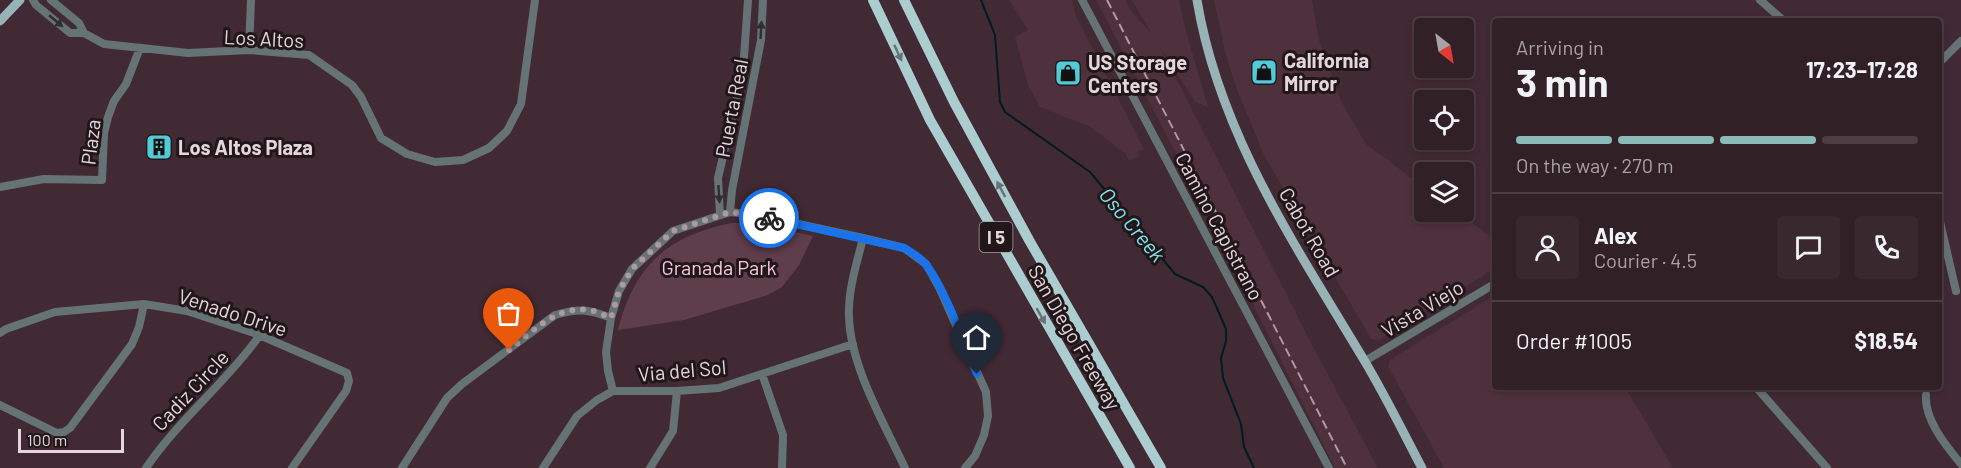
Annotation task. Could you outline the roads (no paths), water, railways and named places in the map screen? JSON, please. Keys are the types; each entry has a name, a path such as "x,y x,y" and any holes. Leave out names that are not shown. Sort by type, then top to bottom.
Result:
{"highway":[{"name":"San Diego Freeway","path":"873,0 930,120 1130,468"},
{"name":"San Diego Freeway","path":"904,0 954,102 1023,230 1161,468"}],"main road":[{"path":"0,21 20,0"},
{"name":"Cabot Road","path":"1197,0 1216,80 1247,157 1365,361 1422,468"}],"street":[{"name":"Los Altos","path":"33,0 70,33 84,33 104,44 188,52 249,50 309,55 351,85 361,97 381,138 406,154 435,162 463,160 489,148 507,131 521,104 535,0"},
{"name":"Los Altos","path":"51,0 79,23 84,33"},
{"path":"249,50 251,0"},
{"name":"Puerta Real","path":"720,215 718,178 743,71 748,0"},
{"name":"Puerta Real","path":"730,212 732,190 761,40 763,0"},
{"name":"Camino Capistrano","path":"1082,0 1329,468"},
{"path":"1760,0 1778,18"},
{"path":"1942,60 1961,41"},
{"name":"Plaza","path":"0,187 44,179 102,180 104,133 108,117 114,101 126,84 140,48"},
{"path":"613,391 606,352 611,318 619,291 632,269 673,231 730,212 757,215 863,238 904,248 926,264 939,287 986,392 988,416 984,435 975,456 965,468"},
{"path":"1942,231 1956,291"},
{"path":"863,238 851,288 849,316 853,344 859,367 905,468"},
{"name":"Vista Viejo","path":"1365,361 1492,285"},
{"path":"0,405 57,433 70,428 132,344 139,327 144,304"},
{"name":"Venado Drive","path":"0,333 55,312 144,304 187,311 260,335 347,373 349,381 346,391 292,468"},
{"path":"402,468 447,398 462,384 555,315 573,310 590,310 611,318"},
{"name":"Cadiz Circle","path":"146,468 163,442 237,365 260,335"},
{"name":"Via del Sol","path":"543,468 577,416 613,391 677,391 719,388 853,344"},
{"path":"762,374 783,435 782,468"},
{"path":"1759,390 1827,468"},
{"path":"650,468 674,431 677,391"},
{"path":"1926,396 1925,405 1930,419 1961,464"}],"waterway":[{"name":"Oso Creek","path":"981,0 995,35 1000,102 1005,112 1090,172 1175,274 1203,287 1212,297 1226,329 1226,341 1221,358 1223,378 1241,424 1244,447 1254,468"}],"railway":[{"path":"1107,0 1347,468"}],"place":[{"name":"California Mirror","path":"1264,72"},
{"name":"US Storage Centers","path":"1068,73"},
{"name":"Los Altos Plaza","path":"159,147"}],"park label":[{"name":"Granada Park","path":"719,267"}]}
